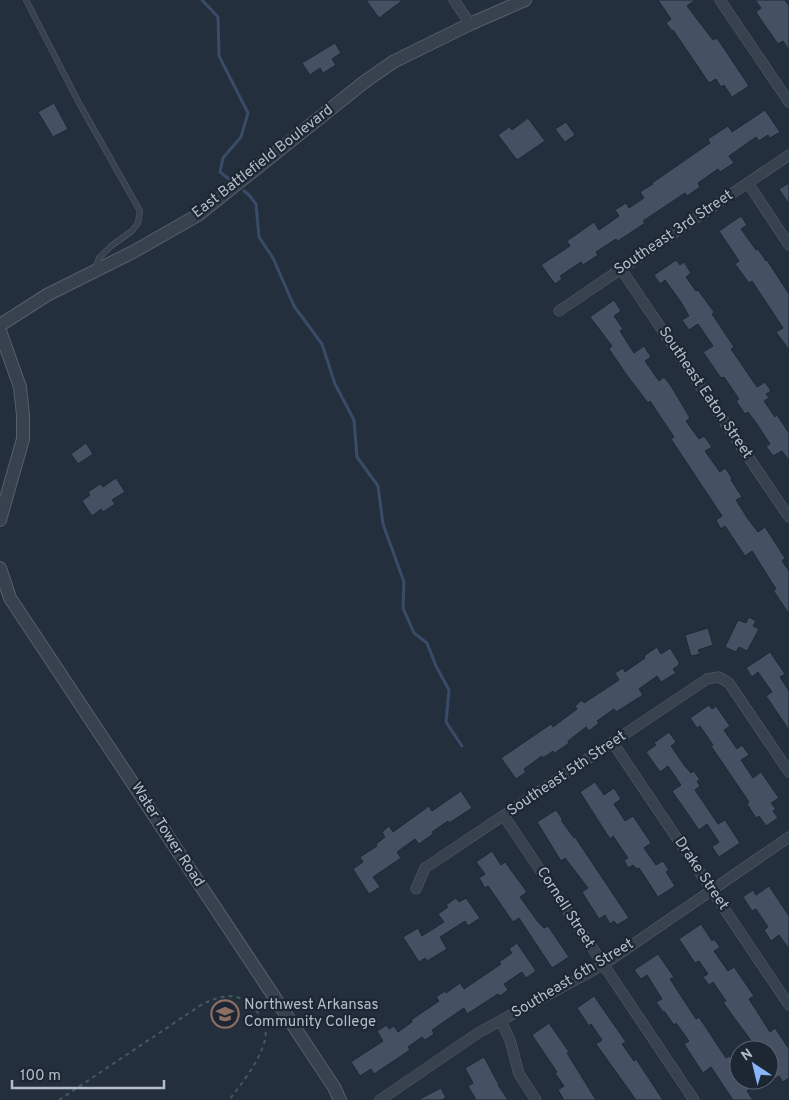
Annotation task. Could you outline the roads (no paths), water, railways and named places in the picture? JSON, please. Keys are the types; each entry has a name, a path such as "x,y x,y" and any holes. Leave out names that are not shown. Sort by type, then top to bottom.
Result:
{"street":[{"path":"454,0 470,24"},
{"name":"East Battlefield Boulevard","path":"0,325 47,295 133,252 198,215 363,83 393,62 470,24 525,0"},
{"path":"720,0 789,102"},
{"name":"Southeast 3rd Street","path":"559,311 789,155"},
{"path":"748,183 789,245"},
{"name":"Southeast Eaton Street","path":"621,269 789,517"},
{"path":"0,331 20,387 23,431 0,520"},
{"name":"Water Tower Road","path":"0,568 10,598 334,1087 340,1100"},
{"name":"Southeast 5th Street","path":"416,890 426,868 707,680 719,677 729,683 789,772"},
{"name":"Drake Street","path":"613,743 789,1005"},
{"name":"Cornell Street","path":"504,816 694,1100"},
{"name":"Southeast 6th Street","path":"380,1100 392,1097 478,1033 603,965 789,837"},
{"path":"501,1022 510,1040 519,1074 536,1100"}],"lane":[{"path":"26,0 79,103 140,210 138,223 132,231 111,246 100,258 94,270"}],"waterway":[{"path":"202,0 218,17 219,56 248,113 241,137 223,158 220,172 229,179"},
{"path":"244,191 256,204 259,237 273,258 294,306 322,344 335,384 354,420 357,457 378,486 383,524 404,582 403,608 414,633 427,643 436,666 449,690 446,722 462,746"}],"place":[{"name":"Northwest Arkansas Community College","path":"225,1014"}]}
